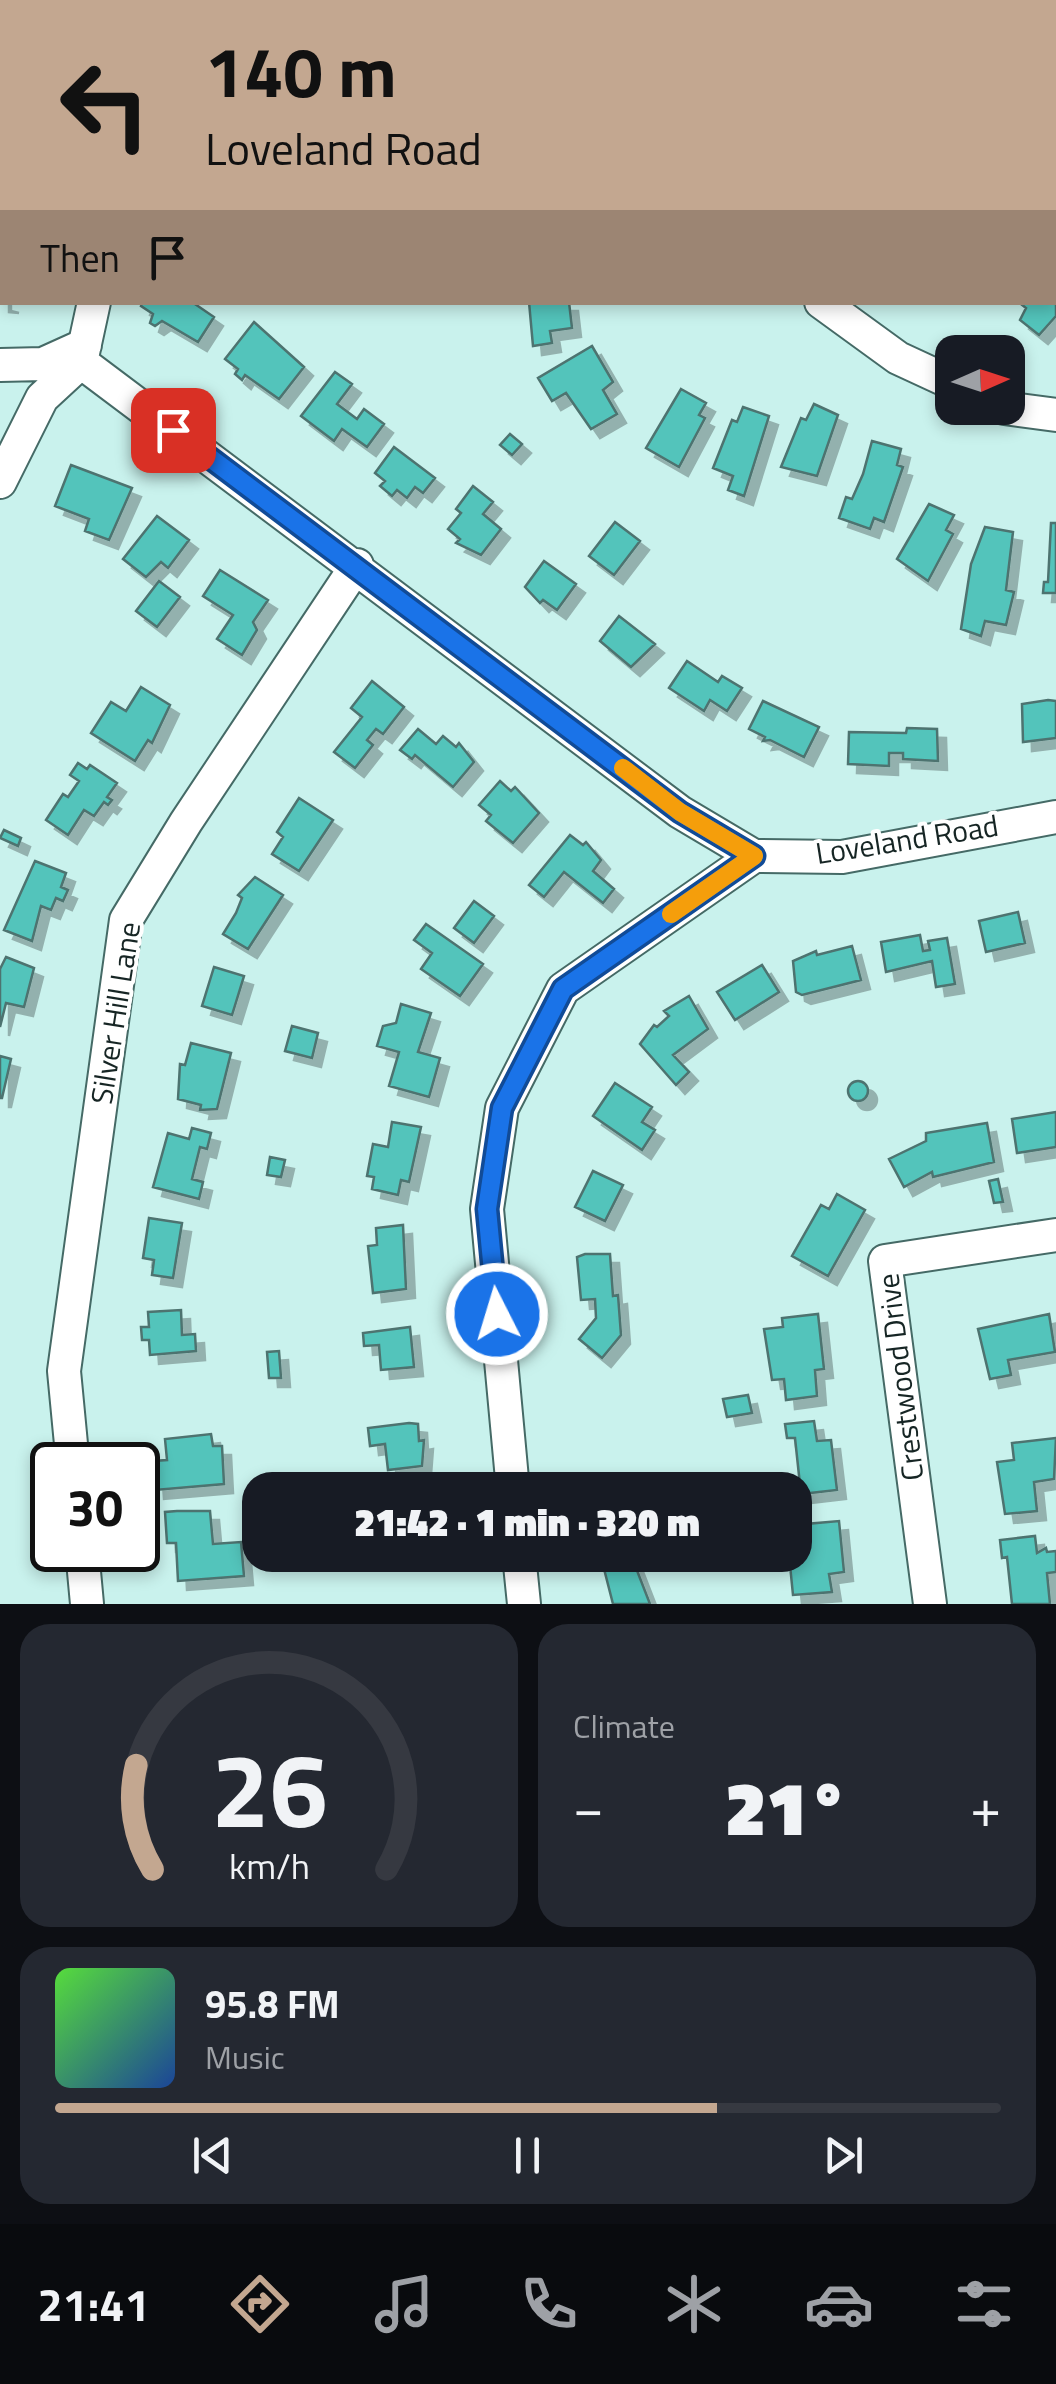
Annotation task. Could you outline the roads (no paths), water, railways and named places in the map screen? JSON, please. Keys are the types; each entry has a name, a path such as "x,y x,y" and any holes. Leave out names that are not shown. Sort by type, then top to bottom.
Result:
{"street":[{"path":"0,482 42,398 83,353 93,305"},
{"path":"825,305 898,358 935,376"},
{"path":"0,364 43,364 83,353"},
{"path":"83,353 680,812 754,856 563,989 502,1108 487,1209 511,1472"},
{"path":"1025,411 1056,415"},
{"name":"Silver Hill Lane","path":"72,1442 64,1371 126,920 186,822 357,566"},
{"name":"Loveland Road","path":"754,856 842,856 1056,816"},
{"name":"Crestwood Drive","path":"930,1604 885,1260 1056,1236"},
{"path":"84,1572 87,1604"},
{"path":"521,1572 524,1604"}]}
